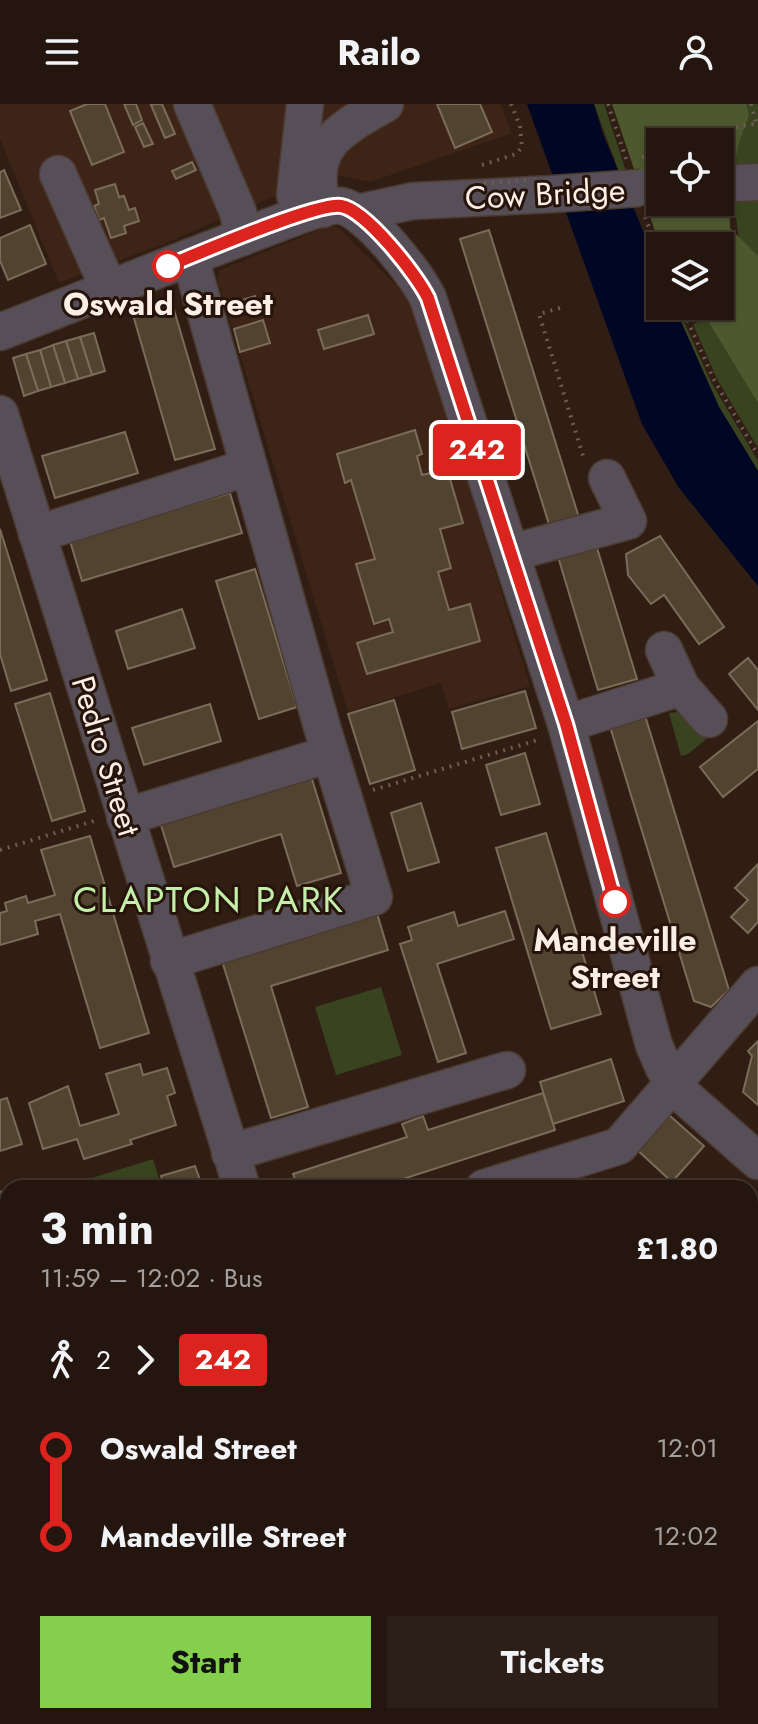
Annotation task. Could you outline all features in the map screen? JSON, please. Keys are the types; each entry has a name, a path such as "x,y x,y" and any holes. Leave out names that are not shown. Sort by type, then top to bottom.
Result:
{"street":[{"path":"192,104 238,212 243,237"},
{"path":"305,104 295,194 331,211 394,250 421,283 428,298 567,727 654,1045 672,1082 683,1095 758,1161"},
{"path":"321,104 353,122"},
{"path":"331,211 317,185 317,168 334,138 353,122 385,104"},
{"path":"58,174 109,289"},
{"path":"734,188 758,182"},
{"name":"Cow Bridge","path":"0,332 243,237 331,211 645,185"},
{"path":"169,961 374,897 330,754 190,257"},
{"name":"Pedro Street","path":"0,414 239,1180"},
{"path":"37,534 249,467"},
{"path":"511,553 628,521 607,478"},
{"path":"664,650 681,687 709,719"},
{"path":"567,727 681,687"},
{"path":"124,815 330,754"},
{"path":"510,1180 619,1146 758,985"},
{"path":"230,1153 507,1070"}],"path":[{"path":"479,166 516,154 522,147 520,126 511,104"},
{"path":"608,104 645,185 655,232"},
{"path":"732,128 758,124 751,104"},
{"path":"560,308 539,314 591,483 607,478"},
{"path":"687,320 714,380 758,455"},
{"path":"344,799 567,727"},
{"path":"0,850 124,815"}],"shaded area":[{"path":"0,104 500,104 512,133 370,182 328,173 166,243 59,283 0,139"},
{"path":"329,226 338,227 412,301 530,686 449,709 441,683 348,712 217,278 220,270"}],"green space":[{"path":"594,104 604,104 628,177 622,180"},
{"path":"612,104 746,104 749,115 734,165 734,128 646,128 646,205"},
{"path":"722,104 758,104 758,448 717,379 693,324 704,320 734,320 734,302 745,290 734,201 734,128 725,128"},
{"path":"650,216 730,216 730,228 734,232 655,232"},
{"path":"734,232 758,256 758,403 708,320 734,320"},
{"path":"680,320 683,320 711,382 758,461 758,471 719,407"},
{"path":"669,713 688,714 710,736 681,756"},
{"path":"381,987 402,1055 336,1075 315,1007"},
{"path":"153,1159 160,1180 86,1180"}],"water":[{"path":"527,104 594,104 603,134 646,238 646,320 680,320 719,407 758,471 758,586 679,488 642,424"}],"building":[{"path":"87,104 105,104 124,152 92,165 70,111"},
{"path":"124,104 136,104 142,120 133,125"},
{"path":"162,104 175,134 165,138 151,105"},
{"path":"437,104 480,104 492,132 455,148"},
{"path":"143,123 153,144 144,147 135,127"},
{"path":"192,162 196,170 176,179 172,171"},
{"path":"4,170 21,210 0,218 0,172"},
{"path":"115,184 119,197 124,196 129,210 135,208 139,221 124,226 126,233 111,238 104,218 99,220 94,206 99,204 95,190"},
{"path":"30,225 46,264 8,280 0,261 0,238"},
{"path":"489,230 581,524 552,534 460,239"},
{"path":"255,296 258,307 232,315 229,304"},
{"path":"172,303 215,449 175,460 133,315"},
{"path":"368,315 374,334 324,349 318,330"},
{"path":"263,320 270,343 240,352 234,329"},
{"path":"94,333 105,371 92,375 80,337"},
{"path":"80,337 92,375 78,379 66,341"},
{"path":"66,341 78,379 65,383 53,345"},
{"path":"53,345 65,383 51,387 40,350"},
{"path":"40,350 51,387 38,391 26,354"},
{"path":"26,354 38,391 24,396 13,358"},
{"path":"415,430 422,454 417,456 422,475 447,469 463,523 440,529 451,568 438,572 449,610 470,604 480,641 367,674 357,643 393,632 389,619 374,624 356,564 375,559 351,480 345,483 337,454"},
{"path":"125,432 138,473 55,498 42,456"},
{"path":"230,493 242,533 82,581 70,541"},
{"path":"0,529 47,680 11,691 0,654"},
{"path":"660,536 724,627 699,644 664,595 651,604 628,575 626,554"},
{"path":"594,538 637,679 598,690 556,550"},
{"path":"255,569 297,707 259,719 216,581"},
{"path":"182,609 195,648 128,669 116,631"},
{"path":"748,658 758,670 758,710 729,674"},
{"path":"525,691 536,728 462,749 452,712"},
{"path":"50,693 85,811 52,821 15,704"},
{"path":"394,700 415,770 370,784 348,714"},
{"path":"210,704 221,741 144,765 132,728"},
{"path":"643,709 729,990 711,1007 694,1001 608,720"},
{"path":"758,721 758,769 723,797 700,767"},
{"path":"525,753 540,804 501,815 486,765"},
{"path":"311,776 341,873 297,886 281,834 174,867 160,822"},
{"path":"421,803 439,862 408,871 391,813"},
{"path":"546,833 601,1014 551,1029 496,848"},
{"path":"90,836 149,1033 100,1048 60,914 35,921 38,934 0,945 0,913 7,911 5,903 26,896 28,903 55,895 41,850"},
{"path":"758,864 758,922 748,933 731,917 748,900 735,888"},
{"path":"505,911 514,939 437,964 466,1053 438,1062 400,944 412,940 408,927 454,912 458,926"},
{"path":"377,913 388,950 271,986 308,1107 271,1118 222,961"},
{"path":"758,1041 758,1105 743,1092 752,1056 748,1051"},
{"path":"611,1059 624,1101 553,1124 540,1082"},
{"path":"140,1064 143,1075 167,1068 175,1093 167,1096 176,1125 130,1140 132,1144 84,1159 77,1139 43,1149 29,1103 68,1086 80,1126 119,1114 106,1074"},
{"path":"543,1093 555,1130 400,1180 295,1180 293,1174 407,1137 402,1124 423,1116 428,1130"},
{"path":"7,1098 22,1144 0,1151 0,1100"},
{"path":"669,1115 704,1146 674,1180 670,1180 635,1148"},
{"path":"195,1166 200,1180 162,1180 161,1176"}],"bus line":[{"name":"242","path":"168,266 299,216 343,206 357,213 421,283 566,724 615,902"}],"place":[{"name":"Oswald Street","path":"168,266"},
{"name":"Mandeville Street","path":"615,902"}],"district":[{"name":"CLAPTON PARK","path":"209,899"}]}
